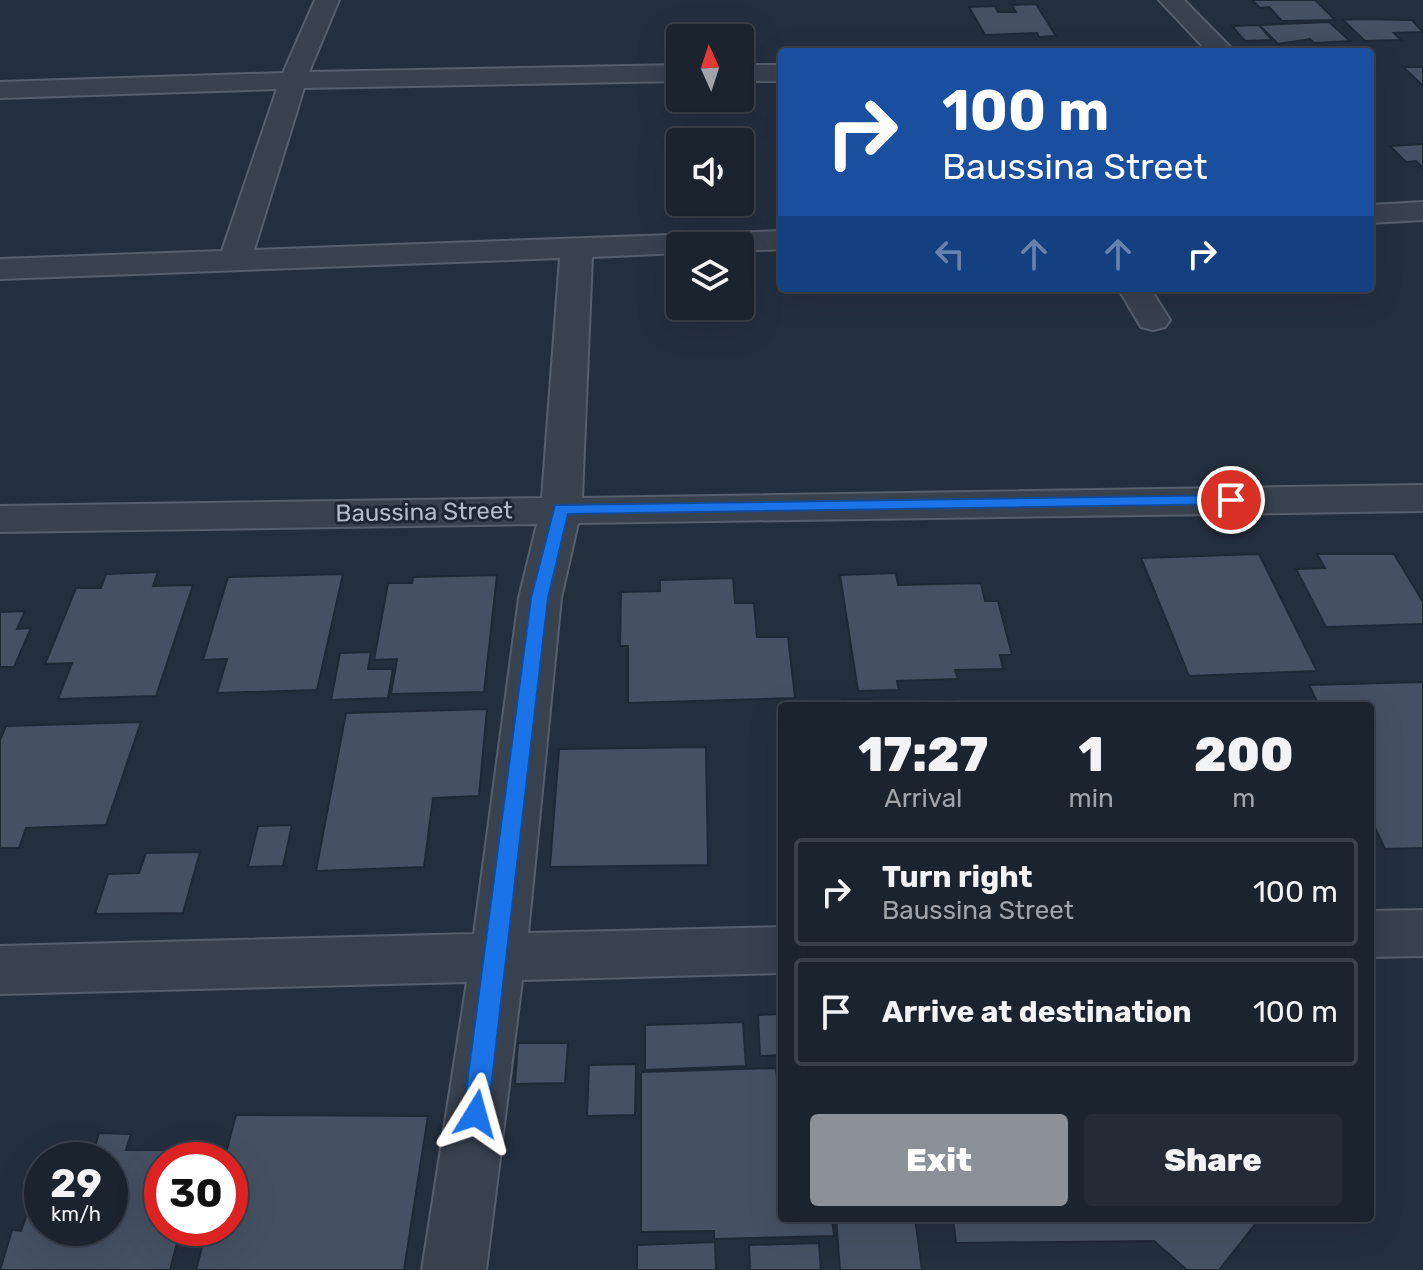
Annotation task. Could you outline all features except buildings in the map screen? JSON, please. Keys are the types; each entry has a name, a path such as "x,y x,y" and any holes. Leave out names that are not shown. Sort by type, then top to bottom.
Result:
{"street":[{"path":"235,259 293,80 327,0"},
{"path":"1171,0 1218,48"},
{"path":"0,90 542,73 666,73"},
{"path":"754,73 778,73"},
{"path":"1374,210 1423,211"},
{"path":"0,269 778,240"},
{"path":"454,1270 498,957 540,598 561,509 577,246"},
{"path":"1136,292 1153,320"},
{"name":"Baussina Street","path":"0,519 1423,498"},
{"path":"1374,934 1423,933"},
{"path":"0,970 778,950"}],"route":[{"path":"476,1114 498,957 540,598 561,509 1231,500"}]}
